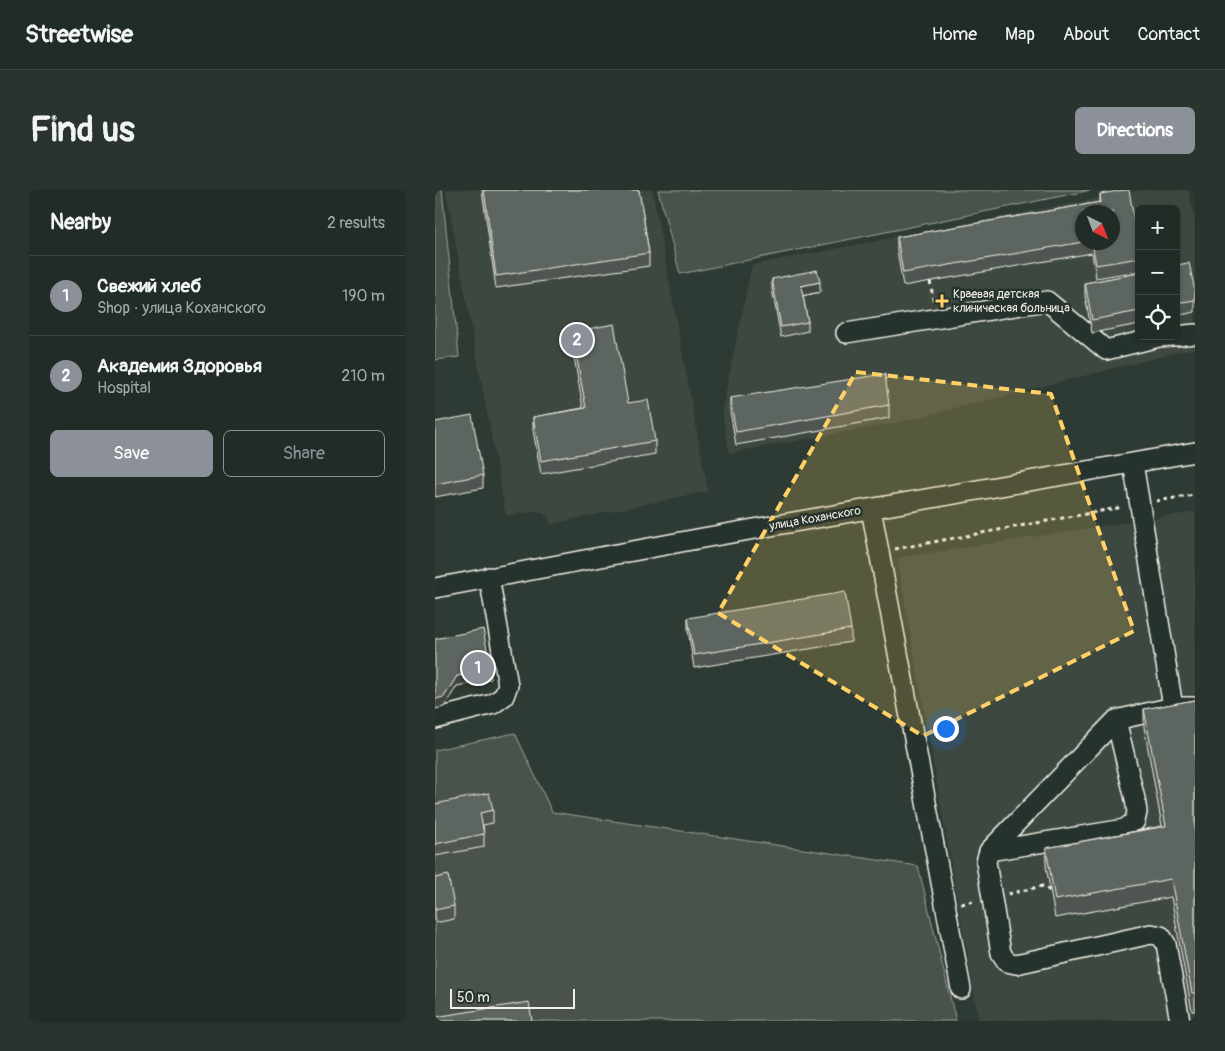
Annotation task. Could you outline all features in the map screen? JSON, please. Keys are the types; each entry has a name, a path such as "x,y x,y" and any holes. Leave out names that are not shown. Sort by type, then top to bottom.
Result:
{"street":[{"path":"846,333 1047,301 1106,350 1150,340"},
{"path":"1180,336 1195,334"},
{"name":"улица Коханского","path":"435,588 1195,452"},
{"path":"1133,463 1173,707"},
{"path":"871,509 961,989"},
{"path":"435,719 493,704 504,696 508,685 489,578"},
{"path":"1180,1021 1166,944 1161,936 1151,934 1016,964 1007,962 1001,953 986,862 989,851 1116,720 1173,707 1195,707"},
{"path":"989,851 1125,829 1135,821 1137,812 1135,799 1116,720"}],"path":[{"path":"879,552 1195,495"}],"highlighted area":[{"path":"856,372 1051,394 1134,631 923,736 718,613"}],"shaded area":[{"path":"435,190 442,190 459,357 435,360"},
{"path":"446,190 652,190 708,491 550,524 549,518 543,513 536,511 506,516"},
{"path":"658,190 1091,190 680,274"},
{"name":"Краевая детская клиническая больница","path":"1141,190 1188,190 1195,220 1195,348 900,422 729,453 722,410 752,265"},
{"path":"1195,512 1195,1021 979,1021 897,558"},
{"path":"515,733 552,812 918,866 956,1021 435,1021 435,750"}],"building":[{"path":"484,190 639,190 649,253 496,276"},
{"path":"1129,190 1135,225 1135,259 1096,265 1093,250 1120,250 1120,205 1084,205 1101,202 1100,194"},
{"path":"1075,206 1075,243 903,273 897,237"},
{"path":"1189,263 1195,300 1180,302 1180,264"},
{"path":"817,270 820,282 801,286 808,322 781,327 772,279"},
{"path":"1135,274 1135,312 1092,320 1085,283"},
{"path":"614,324 628,403 648,400 655,441 541,461 533,417 586,408 572,332"},
{"path":"885,374 889,405 736,432 730,398"},
{"path":"472,415 483,475 435,484 435,422"},
{"path":"845,592 851,629 694,655 688,618"},
{"path":"483,629 491,669 457,676 444,697 435,699 435,639"},
{"path":"1195,700 1195,993 1192,993 1171,879 1055,900 1046,848 1166,826 1144,709"},
{"path":"489,793 493,810 480,813 484,834 435,844 435,804"},
{"path":"448,875 454,906 435,910 435,878"},
{"path":"529,1002 532,1021 435,1021 435,1017"}],"place":[{"name":"Краевая детская клиническая больница","path":"942,301"},
{"name":"Академия Здоровья","path":"577,340"},
{"name":"Свежий хлеб","path":"478,668"}]}
